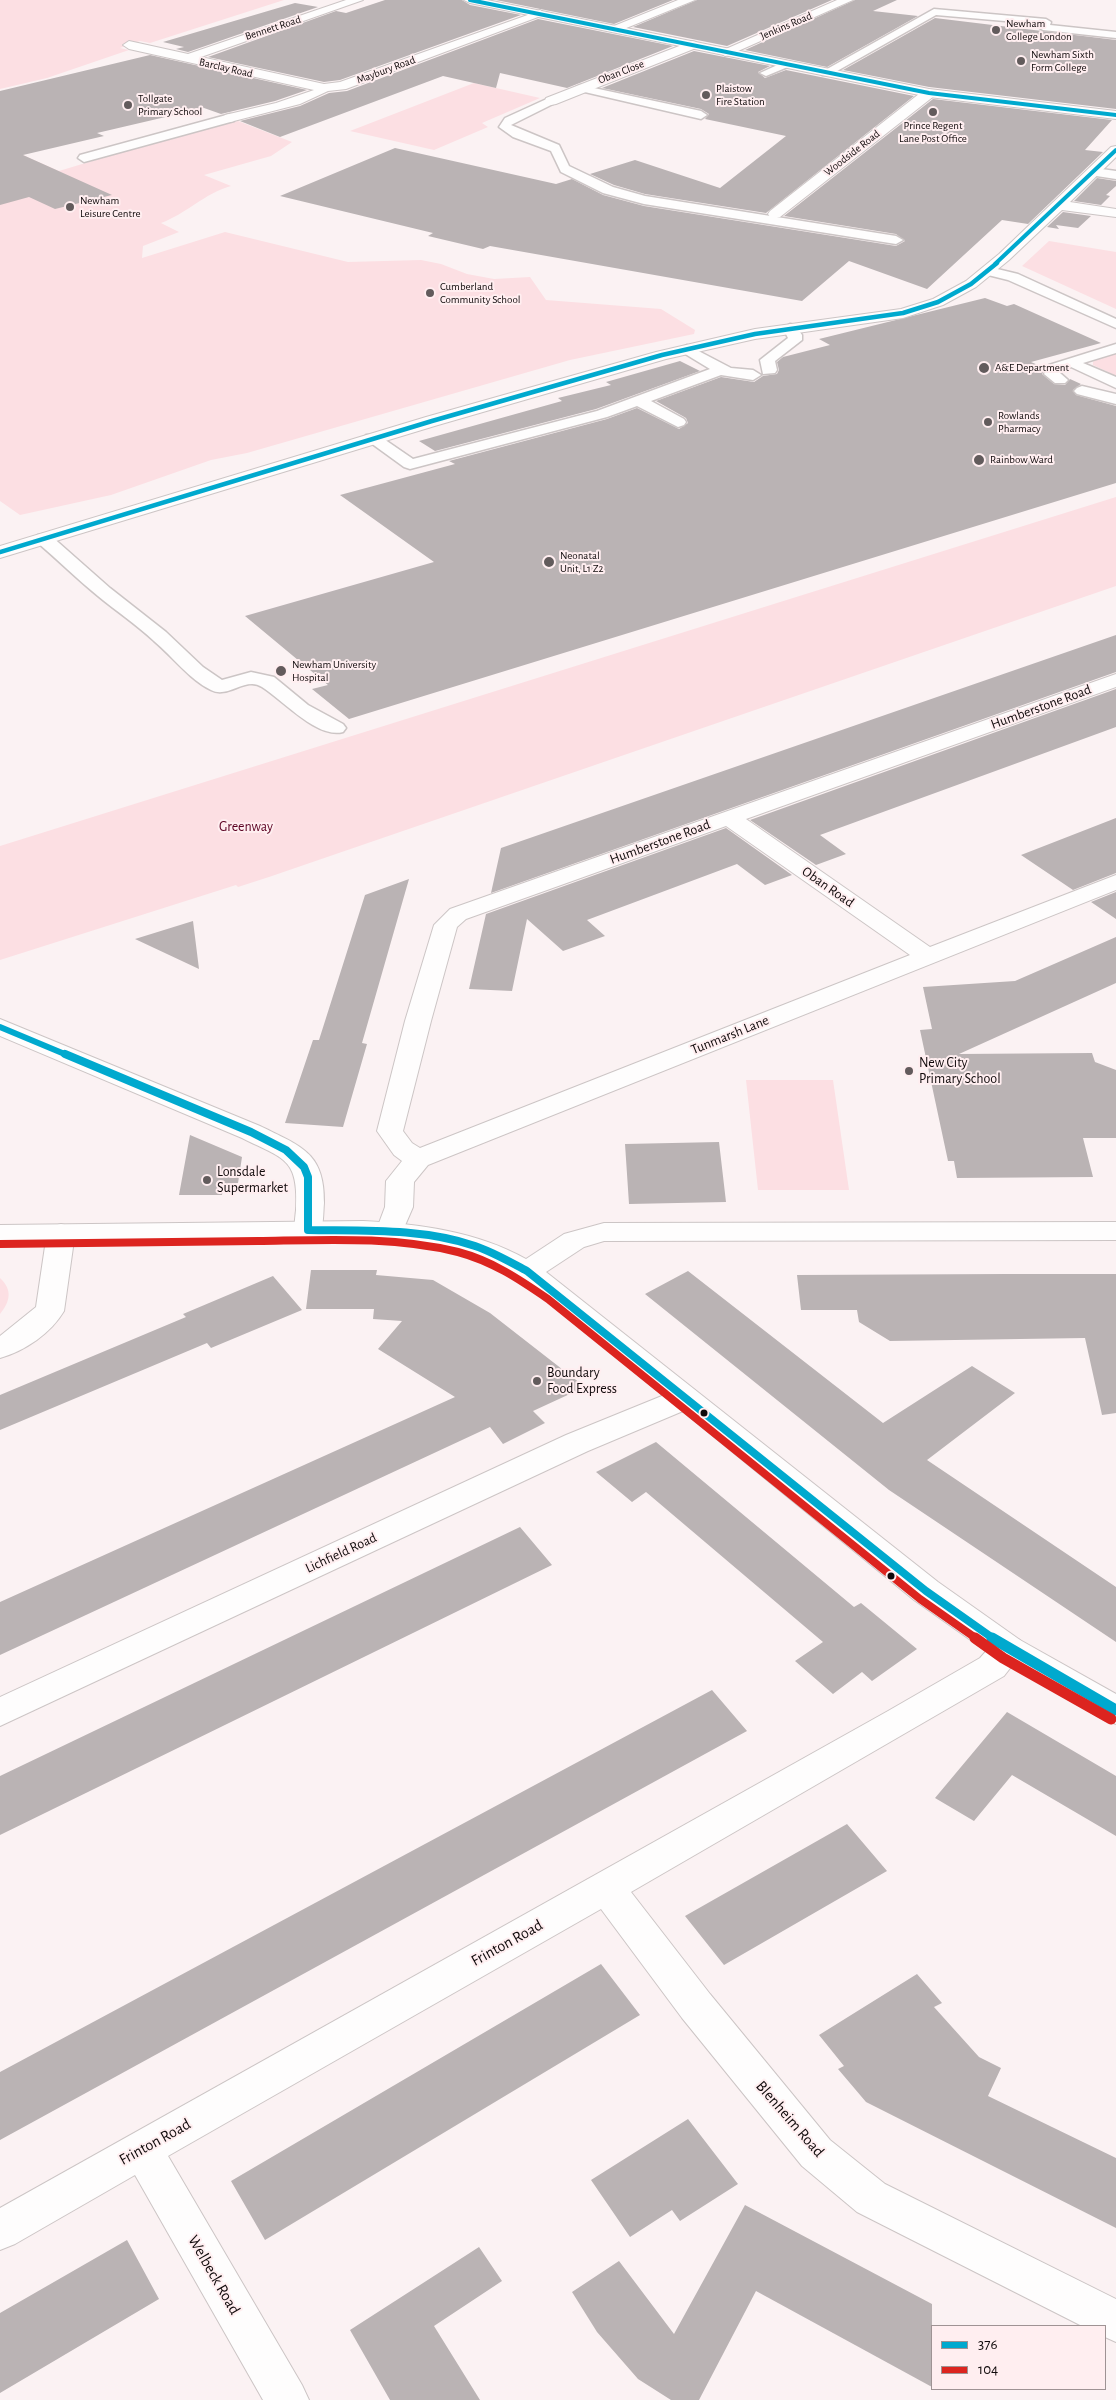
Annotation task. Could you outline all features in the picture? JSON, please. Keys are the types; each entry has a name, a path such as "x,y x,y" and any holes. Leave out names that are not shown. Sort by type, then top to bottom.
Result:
{"street":[{"name":"Bennett Road","path":"190,58 197,53 357,0"},
{"path":"476,0 929,93 1116,115"},
{"path":"615,28 689,0"},
{"name":"Jenkins Road","path":"725,52 846,0"},
{"name":"Maybury Road","path":"230,118 313,96 324,88 342,86 540,14"},
{"name":"Barclay Road","path":"129,45 324,88"},
{"name":"Oban Close","path":"551,101 692,45"},
{"name":"Woodside Road","path":"771,217 929,93"},
{"path":"0,552 372,438 687,349 790,328 881,317 921,308 953,295 988,270 1060,205 1116,150"},
{"path":"1060,205 1116,214"},
{"name":"Humberstone Road","path":"418,1159 404,1149 390,1131 418,1021 446,925 458,914 1116,680"},
{"name":"Oban Road","path":"729,818 927,956"},
{"name":"Tunmarsh Lane","path":"390,1231 399,1208 400,1181 418,1159 1116,882"},
{"path":"0,1027 250,1132 290,1153 306,1168 310,1194 308,1230"},
{"path":"0,1234 308,1230 390,1231 448,1240 480,1249 527,1271 926,1591 1008,1649 1116,1710"},
{"path":"527,1271 574,1240 604,1232 1116,1231"},
{"path":"0,1348 16,1341 50,1311 61,1233"},
{"name":"Lichfield Road","path":"0,1712 568,1448 684,1398"},
{"name":"Frinton Road","path":"0,2230 992,1667 1008,1649"},
{"name":"Blenheim Road","path":"606,1887 696,2006 816,2153 871,2198 1116,2321"},
{"name":"Welbeck Road","path":"142,2150 287,2400"}],"lane":[{"path":"826,73 934,12 1046,22 1042,27 1116,35"},
{"path":"766,73 786,64"},
{"path":"580,88 701,115"},
{"path":"551,101 509,121 505,124 505,127 517,134 555,148 559,152 561,165 571,174 608,190 644,200 771,217 896,240"},
{"path":"84,158 230,118"},
{"path":"1094,172 1116,175"},
{"path":"988,270 1013,277 1116,324"},
{"path":"687,349 723,369 747,376 770,370 767,360 795,340 795,335 790,328"},
{"path":"1060,380 1052,374 1054,368 1116,348"},
{"path":"1073,361 1078,366 1116,383"},
{"path":"372,438 410,464 422,462 602,414 723,369"},
{"path":"1082,391 1116,399"},
{"path":"639,400 678,422"},
{"path":"44,539 104,592 160,636 190,666 219,687 250,678 267,681 301,709 336,728"}],"green space":[{"path":"0,0 284,0 150,43 140,41 120,48 129,50 47,78 0,89"},
{"path":"474,83 540,98 482,123 488,127 434,150 350,131"},
{"path":"238,121 292,142 271,156 204,175 231,186 213,193 161,223 179,232 143,246 142,258 225,232 348,262 421,260 441,264 467,274 494,279 530,277 546,300 661,309 695,330 694,334 570,360 247,453 211,460 111,495 20,515 0,501 0,145 59,171 155,142"},
{"path":"1049,241 1116,252 1116,309 1022,266"},
{"path":"1116,353 1116,376 1093,365 1093,362 1098,358"},
{"name":"Greenway","path":"1116,497 1116,586 269,877 238,887 236,885 0,960 0,846"},
{"path":"746,1080 833,1080 849,1190 758,1190"},
{"path":"0,1278 7,1287 9,1296 0,1314"}],"building":[{"path":"385,0 462,0 470,5 521,15 340,80 324,82 208,57 336,11 346,13"},
{"path":"496,0 673,0 614,24"},
{"path":"697,0 832,0 727,46 633,27"},
{"path":"855,0 897,0 873,11 918,16 827,67 745,50"},
{"path":"295,3 318,7 188,52 176,49 184,47 163,42"},
{"name":"Newham College London","path":"935,18 1116,40 1116,109 929,87 843,70"},
{"path":"538,19 673,46 567,88 500,73 496,88 443,76 280,137 240,121 300,106 329,93 347,91"},
{"path":"694,51 770,66 758,72 765,78 786,70 914,96 766,213 645,194 614,185 590,174 635,160 720,188 786,136 705,119 709,114 701,109 602,88"},
{"name":"Tollgate Primary School","path":"150,55 307,90 275,101 221,114 204,108 97,133 104,136 23,155 112,195 55,209 29,197 0,205 0,91"},
{"path":"933,99 1112,120 1085,150 1103,152 1028,224 1002,220 927,289 849,261 802,301 490,246 483,249 428,236 433,233 280,196 395,148 556,184 572,179 603,195 644,206 896,246 905,241 896,234 784,216"},
{"path":"1097,178 1116,181 1116,186 1106,195 1110,196 1101,205 1074,201"},
{"path":"1063,212 1091,216 1078,228 1056,225 1059,229 1047,227"},
{"name":"Newham University Hospital","path":"985,298 1007,306 1014,304 1101,343 1031,362 1045,368 1042,374 1054,384 1065,385 1070,379 1081,384 1073,390 1076,395 1116,406 1116,483 349,719 312,689 328,685 245,616 434,562 340,495 455,464 449,461 607,419 637,408 679,429 688,423 686,418 656,401 721,377 754,382 763,376 777,374 779,370 777,362 783,357 830,345 819,339"},
{"path":"680,361 700,371 596,409 435,451 419,441 562,401 558,398 611,385 606,382"},
{"path":"1116,635 1116,672 491,893 501,848"},
{"path":"1116,689 1116,727 820,835 846,854 816,865 750,820"},
{"path":"1116,818 1116,873 1073,890 1021,855"},
{"path":"726,828 792,875 765,885 737,864 587,920 605,936 563,951 527,919 512,991 469,989 486,914"},
{"path":"409,879 362,1043 367,1044 343,1127 285,1123 313,1040 319,1040 365,895"},
{"path":"1116,892 1116,919 1091,902"},
{"path":"193,921 199,969 135,939"},
{"path":"1116,937 1116,983 959,1054 1092,1053 1095,1062 1116,1070 1116,1138 1083,1138 1093,1177 957,1178 954,1161 948,1161 920,1030 932,1029 923,987 1015,981"},
{"path":"190,1135 242,1157 238,1183 224,1184 222,1195 179,1195"},
{"path":"719,1142 726,1202 629,1204 625,1144"},
{"path":"311,1270 377,1270 376,1275 433,1280 490,1313 585,1387 533,1411 545,1423 503,1444 490,1427 0,1655 0,1602 455,1397 378,1349 402,1321 373,1319 374,1309 306,1309"},
{"path":"688,1271 883,1423 972,1366 1015,1393 927,1460 1116,1587 1116,1642 889,1490 645,1294"},
{"path":"1116,1274 1116,1413 1102,1415 1085,1338 890,1341 859,1322 857,1310 801,1310 797,1275"},
{"path":"273,1276 302,1310 211,1348 207,1343 0,1430 0,1395 186,1317 183,1314"},
{"path":"656,1442 854,1607 861,1603 917,1649 872,1681 862,1672 833,1694 795,1661 823,1642 646,1492 632,1502 596,1472"},
{"path":"520,1527 552,1565 0,1835 0,1776"},
{"path":"712,1690 747,1731 0,2140 0,2072"},
{"path":"1007,1712 1116,1776 1116,1836 1012,1775 974,1821 935,1798"},
{"path":"847,1824 887,1871 724,1965 685,1916"},
{"path":"601,1964 640,2015 265,2240 231,2181"},
{"path":"917,1974 942,2003 934,2007 979,2057 1001,2068 988,2096 1116,2158 1116,2228 866,2102 838,2069 844,2066 819,2035"},
{"path":"688,2119 738,2184 680,2221 672,2210 630,2237 591,2180"},
{"path":"745,2205 932,2304 931,2386 756,2291 699,2400 671,2400 638,2379 597,2332 572,2292 619,2261 674,2334"},
{"path":"127,2240 159,2299 0,2393 0,2313"},
{"path":"479,2247 502,2281 434,2326 480,2400 390,2400 350,2330"}],"transit line":[{"name":"376","path":"470,0 929,93 1116,115"},
{"name":"376","path":"0,552 432,421 662,355 755,334 903,313 938,302 971,284 1004,257 1116,150"},
{"name":"376","path":"0,1027 251,1132 286,1150 297,1158 304,1167 308,1177 310,1190 308,1230"},
{"name":"376","path":"308,1230 408,1233 448,1239 483,1249 527,1271 926,1591 1008,1649 1116,1710"},
{"name":"104","path":"0,1244 330,1240 395,1242 457,1252 485,1261 510,1273 548,1299 920,1599 1003,1658 1111,1719"}],"place":[{"name":"Newham College London","path":"996,30"},
{"name":"Newham Sixth Form College","path":"1021,61"},
{"name":"Plaistow Fire Station","path":"706,95"},
{"name":"Tollgate Primary School","path":"128,105"},
{"name":"Prince Regent Lane Post Office","path":"933,112"},
{"name":"Newham Leisure Centre","path":"70,207"},
{"name":"Cumberland Community School","path":"430,293"},
{"name":"A&E Department","path":"984,368"},
{"name":"Rowlands Pharmacy","path":"988,422"},
{"name":"Rainbow Ward","path":"979,460"},
{"name":"Neonatal Unit, L1 Z2","path":"549,562"},
{"name":"Newham University Hospital","path":"281,671"},
{"name":"New City Primary School","path":"909,1071"},
{"name":"Lonsdale Supermarket","path":"207,1180"},
{"name":"Boundary Food Express","path":"537,1381"}]}
